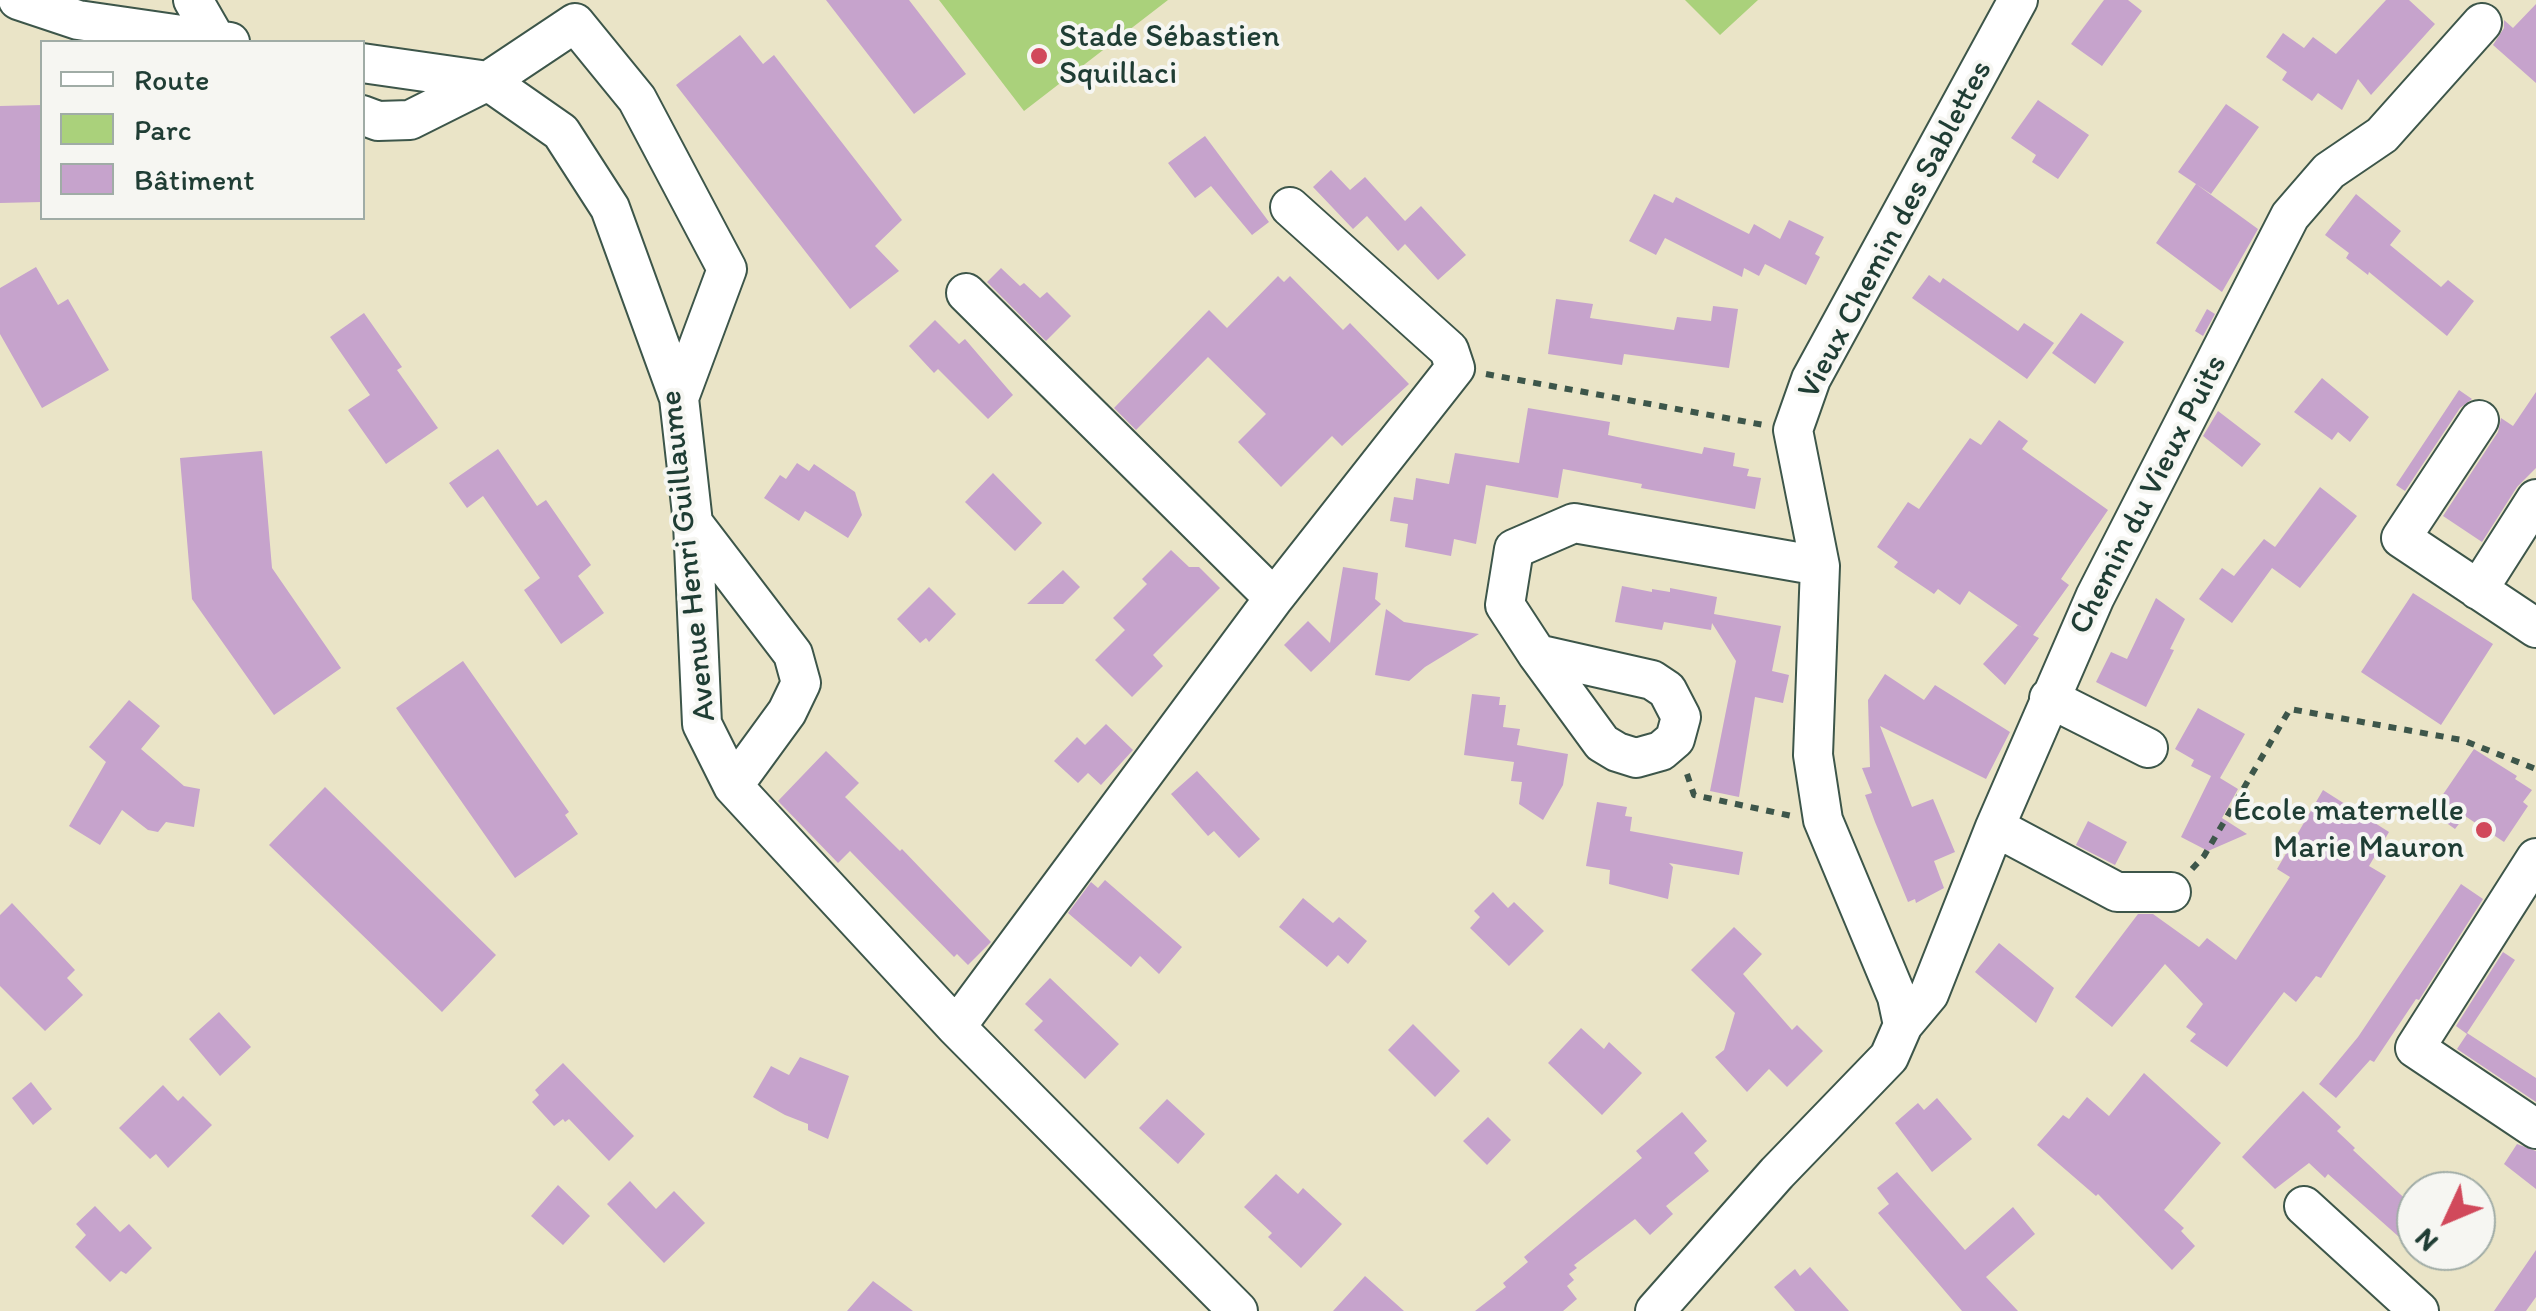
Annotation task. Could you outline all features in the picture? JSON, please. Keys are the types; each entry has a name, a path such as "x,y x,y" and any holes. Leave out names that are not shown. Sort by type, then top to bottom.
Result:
{"street":[{"path":"18,0 78,20 206,40"},
{"path":"142,0 159,34"},
{"path":"194,0 221,40"},
{"name":"Vieux Chemin des Sablettes","path":"1903,1025 1897,997 1823,820 1813,755 1820,566 1793,430 1811,379 2018,0"},
{"path":"365,116 378,121 410,120 488,81 574,23 636,100 727,269 679,398"},
{"name":"Chemin du Vieux Puits","path":"1903,1025 1929,994 1995,827 2095,597 2290,216 2329,171 2382,135 2482,23"},
{"name":"Avenue Henri Guillaume","path":"365,62 488,81 560,132 610,208 679,398 693,524 702,724 733,786 956,1028 1238,1311"},
{"path":"956,1028 1274,598 1456,368 1448,350 1290,207"},
{"path":"966,293 1274,598"},
{"path":"2478,420 2401,538 2536,628"},
{"path":"2478,590 2536,500"},
{"path":"1537,654 1652,680 1667,690 1681,717 1675,739 1661,751 1636,758 1602,743 1537,654 1505,605 1514,549 1574,523 1820,566"},
{"path":"693,524 793,654 801,683 787,712 733,786"},
{"path":"2050,698 2148,748"},
{"path":"1995,827 2117,892 2171,892"},
{"path":"2536,858 2415,1048 2536,1129"},
{"path":"1655,1311 1777,1173 1889,1057 1903,1025"},
{"path":"2304,1206 2419,1311"}],"path":[{"path":"1456,368 1793,430"},
{"path":"2171,892 2204,856 2290,709 2462,740 2536,770"},
{"path":"1675,739 1694,795 1742,808 1823,820"}],"green space":[{"name":"Stade Sébastien Squillaci","path":"939,0 1168,0 1024,111"},
{"path":"1685,0 1758,0 1720,35"}],"building":[{"path":"826,0 909,0 966,74 914,114"},
{"path":"2104,0 2128,0 2142,11 2102,66 2071,44"},
{"path":"2386,0 2409,0 2435,24 2371,95 2358,79 2342,110 2318,93 2312,101 2282,80 2287,72 2266,57 2283,33 2304,48 2313,37 2336,54"},
{"path":"2536,4 2536,83 2493,45 2504,28 2504,20 2513,28"},
{"path":"740,35 763,64 774,55 902,220 875,246 899,271 850,309 676,85"},
{"path":"2038,100 2089,135 2058,179 2032,162 2036,155 2011,138"},
{"path":"2226,104 2259,127 2211,194 2178,172"},
{"path":"40,105 40,202 0,203 0,106"},
{"path":"1205,136 1269,222 1252,235 1211,186 1195,198 1168,163"},
{"path":"1331,170 1350,190 1365,177 1405,221 1421,206 1466,255 1438,280 1405,244 1398,251 1367,216 1353,229 1313,187"},
{"path":"2196,184 2258,229 2222,292 2156,243"},
{"path":"1654,194 1673,203 1676,197 1749,234 1754,224 1780,239 1789,220 1824,237 1815,254 1820,257 1806,285 1765,264 1759,276 1744,268 1742,277 1665,238 1656,255 1629,241"},
{"path":"2356,194 2401,231 2390,245 2441,287 2448,280 2474,301 2447,336 2346,258 2349,253 2325,235"},
{"path":"36,267 58,305 68,299 109,370 42,408 0,334 0,288"},
{"path":"1001,268 1040,298 1047,292 1071,316 1046,341 987,282"},
{"path":"1929,275 1940,283 1943,278 2018,331 2024,323 2054,343 2027,379 1912,298"},
{"path":"1278,276 1284,282 1290,276 1343,330 1350,323 1409,384 1342,446 1332,436 1281,487 1238,442 1266,414 1208,357 1136,430 1114,408 1209,310 1227,328"},
{"path":"1556,299 1593,304 1590,318 1674,330 1677,317 1711,321 1713,306 1738,309 1729,368 1624,354 1622,365 1548,354"},
{"path":"2207,309 2215,314 2203,336 2195,331"},
{"path":"364,313 402,367 397,370 438,428 386,464 348,410 370,395 330,337"},
{"path":"2081,313 2124,342 2095,384 2052,353"},
{"path":"935,320 959,344 965,339 1013,395 988,419 909,346"},
{"path":"2322,378 2369,417 2350,442 2338,432 2332,440 2294,412"},
{"path":"2459,390 2472,399 2460,408 2405,491 2396,485"},
{"path":"2536,392 2536,468 2517,487 2482,542 2443,516 2498,432 2501,418 2513,426"},
{"path":"1528,408 1610,422 1608,435 1702,454 1704,447 1735,453 1733,466 1749,469 1747,476 1761,478 1755,509 1563,469 1558,498 1486,485 1476,544 1454,539 1451,556 1405,547 1408,524 1390,521 1394,497 1413,500 1416,478 1449,484 1455,453 1519,463"},
{"path":"2218,411 2261,444 2242,467 2203,436"},
{"path":"1999,420 2028,441 2022,449 2108,510 2061,579 2069,585 2033,635 2039,638 2005,685 1983,664 2018,625 1969,591 1960,605 1938,589 1934,594 1894,567 1898,562 1877,547 1908,502 1919,509 1970,438 1981,445"},
{"path":"498,449 537,506 546,500 591,565 578,576 604,613 561,644 524,590 540,578 483,496 467,508 449,483"},
{"path":"262,451 272,568 341,668 274,715 192,599 180,458"},
{"path":"797,463 809,471 814,464 855,492 862,515 848,538 805,511 799,521 764,498 780,475 786,479"},
{"path":"993,473 1042,523 1015,551 965,502"},
{"path":"2320,487 2357,516 2300,588 2272,568 2232,623 2199,599 2222,568 2234,576 2264,539 2275,547"},
{"path":"1171,550 1189,567 1199,567 1220,588 1153,655 1163,666 1132,697 1095,660 1125,630 1113,618 1147,584 1142,579"},
{"path":"1343,567 1378,573 1375,599 1381,604 1311,672 1284,645 1308,621 1330,643"},
{"path":"1063,570 1080,587 1063,604 1027,604"},
{"path":"1622,586 1652,592 1670,592 1670,588 1717,597 1714,614 1781,626 1772,671 1789,675 1783,703 1755,697 1739,797 1710,791 1736,661 1712,623 1711,630 1664,622 1662,630 1615,622"},
{"path":"929,587 956,614 929,642 926,638 920,643 897,619"},
{"path":"2413,593 2493,644 2441,725 2361,672"},
{"path":"2156,598 2185,619 2146,707 2096,682 2111,652 2127,659"},
{"path":"1386,609 1404,622 1479,634 1409,681 1375,675"},
{"path":"463,661 569,812 565,815 578,834 515,878 396,708"},
{"path":"1885,674 1924,700 1935,685 2010,732 1986,779 1880,726 1912,807 1933,799 1955,852 1934,861 1944,888 1916,903 1915,899 1908,902 1865,795 1872,793 1862,768 1870,767 1868,700"},
{"path":"1472,694 1500,697 1499,705 1506,705 1503,727 1520,729 1517,745 1568,754 1563,785 1543,820 1519,804 1522,782 1511,781 1514,762 1464,755"},
{"path":"129,700 160,726 141,749 184,786 200,789 194,827 166,822 158,832 148,830 122,810 100,845 69,826 106,762 89,747"},
{"path":"2198,708 2245,734 2220,778 2238,789 2222,818 2247,834 2208,851 2181,837 2211,776 2191,766 2194,760 2175,749"},
{"path":"1106,724 1133,750 1101,785 1088,773 1078,783 1054,761 1077,737 1085,745"},
{"path":"2474,749 2532,790 2523,802 2528,806 2504,842 2465,816 2455,829 2431,812"},
{"path":"826,751 859,783 845,797 902,849 991,942 968,965 957,954 954,957 850,851 838,863 778,801"},
{"path":"1197,771 1260,839 1239,858 1214,831 1208,836 1171,794"},
{"path":"325,787 496,955 442,1012 269,845"},
{"path":"2323,790 2389,832 2369,866 2386,876 2321,978 2316,976 2296,1002 2284,992 2227,1067 2190,1041 2196,1034 2186,1027 2203,1004 2165,964 2112,1027 2075,997 2138,914 2153,914 2199,947 2207,938 2236,960 2290,877 2277,869"},
{"path":"1597,802 1627,807 1625,816 1632,817 1630,831 1743,852 1739,875 1669,863 1673,867 1668,899 1609,884 1610,870 1586,866"},
{"path":"2088,821 2127,842 2115,865 2076,845"},
{"path":"1105,880 1182,947 1159,974 1140,956 1131,967 1068,913 1091,882 1098,888"},
{"path":"2461,884 2483,899 2374,1062 2370,1060 2336,1098 2319,1084 2358,1037"},
{"path":"1493,892 1508,908 1514,902 1544,931 1509,966 1470,928 1480,917 1474,911"},
{"path":"1303,898 1333,923 1339,917 1367,941 1348,964 1338,955 1327,967 1279,927"},
{"path":"12,903 75,970 67,978 83,995 45,1031 0,986 0,915"},
{"path":"1734,927 1762,954 1743,974 1792,1030 1797,1025 1823,1051 1787,1087 1769,1069 1747,1092 1715,1057 1724,1050 1735,1013 1691,970"},
{"path":"1999,943 2054,988 2036,1023 1975,972"},
{"path":"2503,952 2515,960 2467,1033 2536,1078 2536,1102 2457,1049 2467,1034 2456,1026"},
{"path":"1050,978 1119,1044 1085,1079 1034,1030 1043,1021 1025,1004"},
{"path":"219,1012 251,1047 220,1076 189,1039"},
{"path":"1413,1024 1460,1071 1435,1097 1388,1050"},
{"path":"1581,1028 1604,1049 1609,1042 1642,1073 1602,1115 1548,1063"},
{"path":"800,1057 849,1076 828,1139 808,1130 808,1124 753,1097 771,1066 789,1075"},
{"path":"563,1063 634,1136 609,1161 569,1119 554,1126 532,1102 539,1095 535,1090"},
{"path":"2144,1073 2221,1143 2164,1210 2184,1228 2181,1231 2195,1246 2172,1270 2098,1194 2037,1145 2063,1115 2069,1119 2087,1097 2109,1116"},
{"path":"31,1082 52,1109 33,1125 12,1098"},
{"path":"163,1085 178,1101 183,1096 212,1125 168,1168 156,1154 150,1159 119,1128"},
{"path":"2303,1091 2341,1127 2337,1131 2353,1150 2396,1190 2396,1234 2328,1174 2325,1178 2309,1163 2275,1189 2242,1157"},
{"path":"1937,1098 1972,1139 1932,1172 1895,1123 1918,1103 1924,1110"},
{"path":"1167,1099 1205,1134 1178,1164 1139,1128"},
{"path":"1682,1112 1707,1141 1694,1153 1709,1171 1666,1206 1673,1214 1650,1235 1635,1219 1574,1265 1577,1268 1569,1274 1574,1280 1567,1286 1577,1299 1563,1311 1475,1311 1506,1287 1503,1283 1528,1262 1524,1257 1642,1158 1636,1151"},
{"path":"1488,1117 1511,1140 1487,1165 1463,1141"},
{"path":"2517,1144 2536,1151 2536,1189 2504,1164"},
{"path":"1897,1172 1965,1250 2013,1207 2035,1234 1986,1277 2018,1311 1962,1311 1878,1213 1889,1204 1877,1188"},
{"path":"1276,1174 1298,1194 1303,1188 1342,1224 1301,1268 1244,1207"},
{"path":"630,1181 656,1209 674,1191 705,1223 664,1263 607,1204"},
{"path":"558,1185 590,1216 563,1245 531,1216"},
{"path":"95,1206 120,1232 129,1224 152,1248 126,1274 121,1271 110,1282 75,1247 86,1235 76,1224"},
{"path":"2536,1250 2536,1297 2526,1311 2494,1311"},
{"path":"1810,1267 1849,1311 1795,1311 1774,1287 1795,1269 1800,1276"},
{"path":"1365,1276 1404,1311 1333,1311"},
{"path":"873,1281 913,1311 847,1311"}],"place":[{"name":"Stade Sébastien Squillaci","path":"1039,56"},
{"name":"École maternelle Marie Mauron","path":"2484,830"}]}
